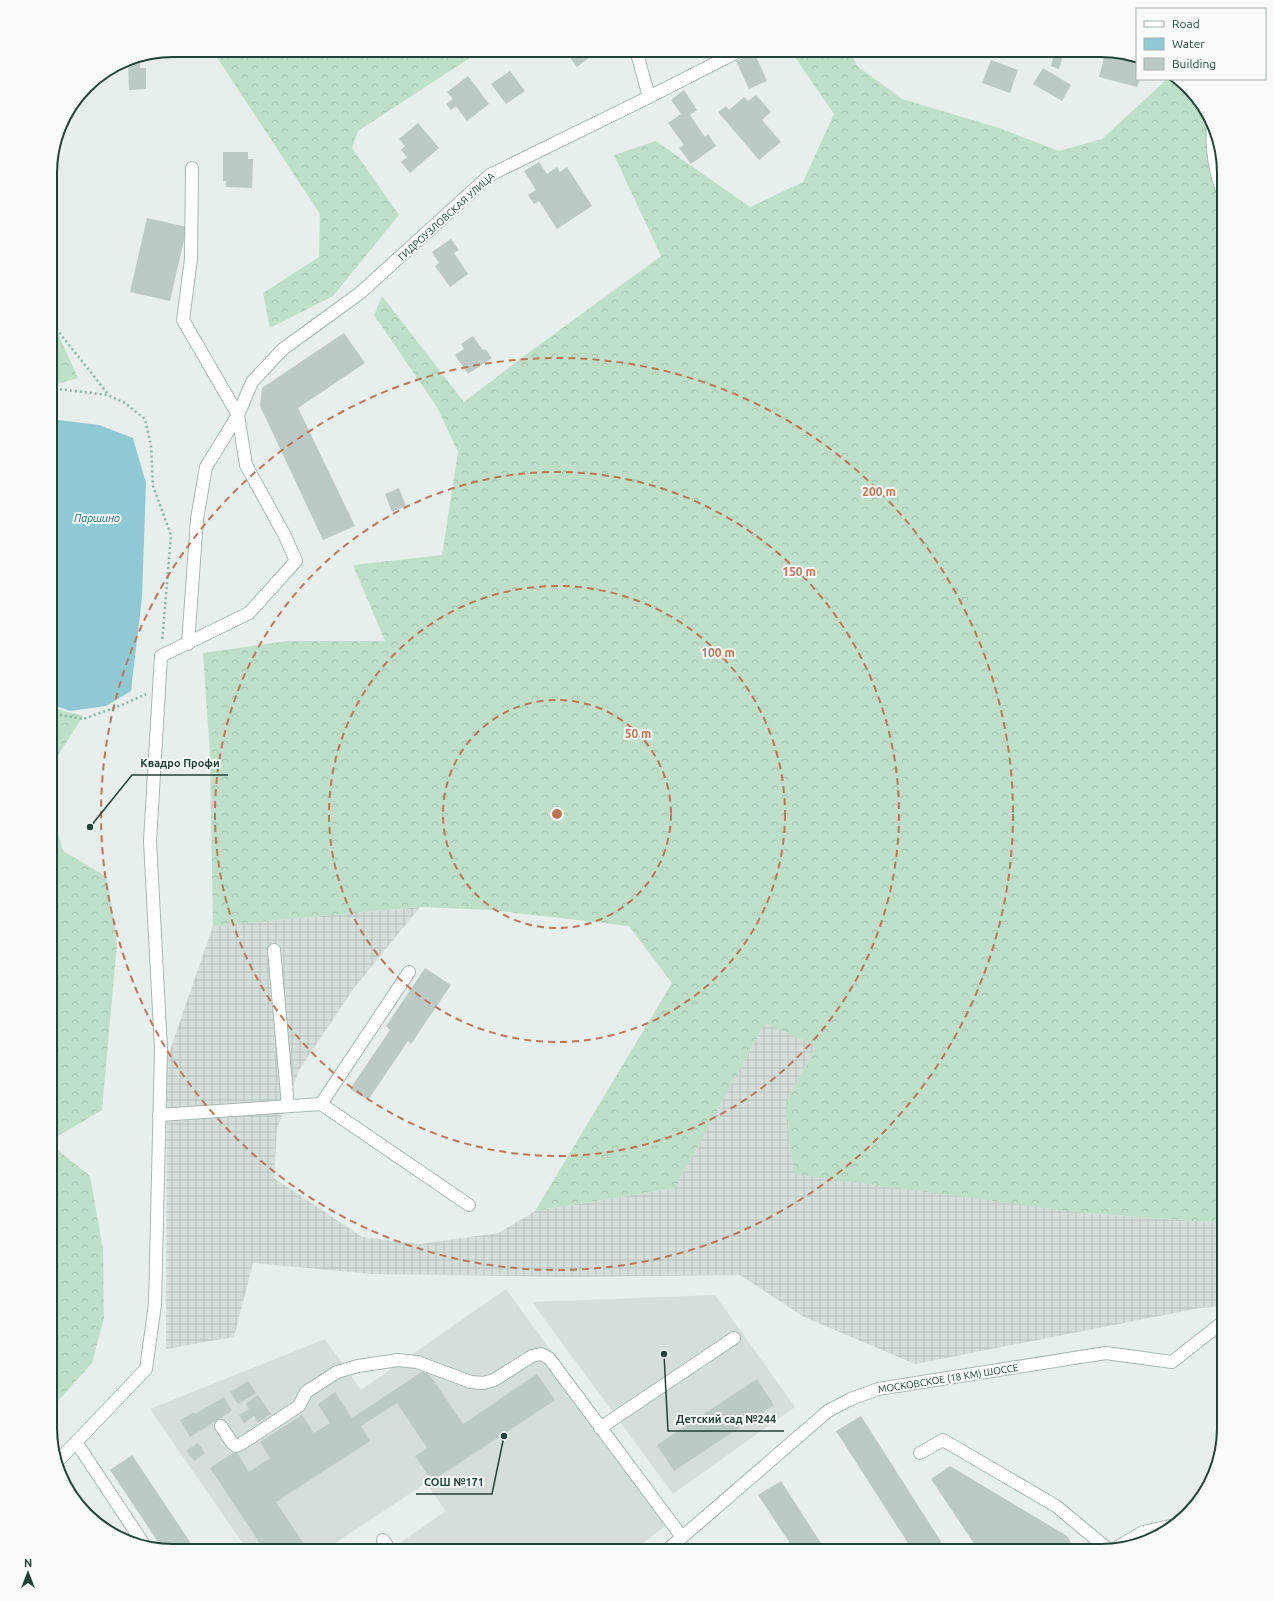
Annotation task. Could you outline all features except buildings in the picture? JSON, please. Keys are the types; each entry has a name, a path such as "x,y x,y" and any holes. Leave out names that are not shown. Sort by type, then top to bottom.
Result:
{"street":[{"path":"638,57 649,97"},
{"name":"ГИДРОУЗЛОВСКАЯ УЛИЦА","path":"188,644 197,519 206,467 238,415 252,382 283,349 360,293 490,175 727,57"},
{"path":"1212,140 1216,164"},
{"path":"61,1458 146,1369 155,1304 161,1049 150,841 161,656 249,613 296,561 286,536 246,465 238,415 183,320 191,259 192,168"},
{"path":"274,950 288,1106"},
{"path":"321,1104 409,972"},
{"path":"159,1115 321,1104 469,1205"},
{"name":"МОСКОВСКОЕ (18 КМ) ШОССЕ","path":"675,1544 828,1411 851,1398 878,1389 1106,1353 1172,1362 1217,1327"},
{"path":"600,1428 734,1338"},
{"path":"221,1426 232,1443 236,1446 241,1444 299,1406 309,1390 337,1372 358,1366 398,1360 417,1362 471,1382 484,1383 494,1380 532,1356 541,1354 549,1358 682,1538"},
{"path":"920,1453 943,1440 1056,1506 1102,1544"},
{"path":"76,1442 140,1539"},
{"path":"1128,1540 1143,1532 1157,1529"},
{"path":"383,1540 386,1544"}],"path":[{"path":"57,329 108,395"},
{"path":"57,389 108,395 125,403 145,419 151,446 153,486 171,535 161,656"},
{"path":"57,715 83,719 158,690"}],"shaded area":[{"path":"420,907 354,988 299,1070 277,1129 274,1178 362,1237 419,1244 499,1233 535,1211 675,1188 765,1022 816,1046 785,1104 1083,1213 1217,1223 1217,1307 1200,1308 915,1364 804,1317 740,1275 569,1277 372,1274 253,1263 234,1337 166,1349 167,1059 213,926"},
{"path":"506,1289 674,1519 642,1544 398,1544 446,1511 426,1483 334,1544 243,1544 150,1409 325,1339 361,1390"},
{"path":"715,1295 795,1407 673,1494 532,1302"}],"green space":[{"path":"217,57 471,57 358,131 352,148 399,215 333,296 270,328 263,293 319,257 320,214"},
{"path":"795,57 853,57 857,66 902,99 999,128 1059,151 1102,139 1166,80 1169,80 1174,83 1188,97 1205,122 1211,136 1216,158 1217,173 1217,1223 1083,1213 794,1174 785,1104 816,1046 765,1023 675,1188 535,1211 672,983 629,926 490,910 420,907 213,926 210,756 203,653 288,641 385,641 353,565 442,555 458,452 437,407 374,315 382,296 464,402 524,356 661,256 614,155 656,141 750,207 803,182 834,114"},
{"path":"57,334 59,336 78,378 57,384"},
{"path":"57,709 83,716 57,757"},
{"path":"57,830 63,851 107,877 117,944 102,1110 57,1137"},
{"path":"57,1150 90,1176 103,1250 104,1318 92,1363 57,1402"}],"water":[{"name":"Паршино","path":"57,420 99,425 133,438 146,483 142,597 131,691 106,706 70,711 57,706"}],"place":[{"name":"Квадро Профи","path":"90,827"},
{"name":"Детский сад №244","path":"664,1354"},
{"name":"СОШ №171","path":"504,1436"}]}
